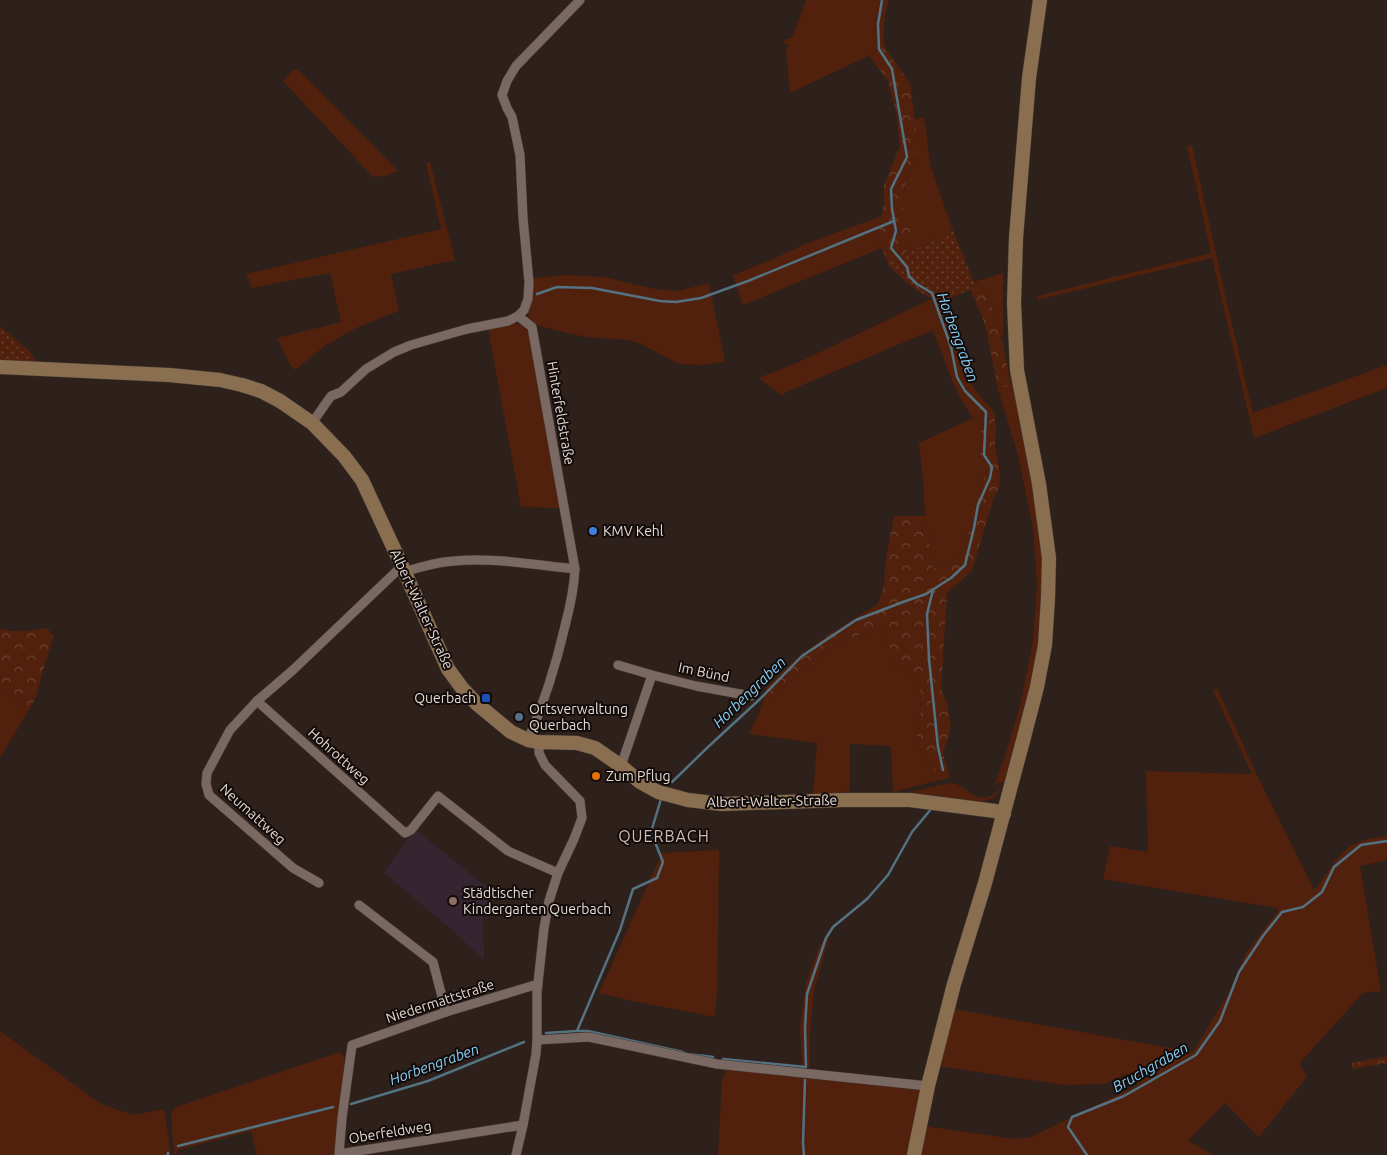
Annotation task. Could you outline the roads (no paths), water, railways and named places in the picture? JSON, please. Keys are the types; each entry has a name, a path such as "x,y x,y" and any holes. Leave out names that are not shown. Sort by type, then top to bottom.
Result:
{"street":[{"path":"312,423 331,396 341,392 366,369 394,352 468,329 508,321 518,316 526,306 529,282 520,156 512,117 502,95 507,81 516,66 580,0"},
{"path":"914,1155 928,1086 954,984 1004,814 1037,687 1045,645 1049,558 1046,524 1040,484 1017,370 1014,303 1016,238 1029,78 1040,0"},
{"name":"Hinterfeldstraße","path":"518,316 532,327 575,569 574,590 534,741"},
{"name":"Albert-Walter-Straße","path":"0,367 169,375 220,380 261,391 280,401 312,423 344,456 362,480 448,669 462,688 478,704 511,732 534,741 577,743 595,748 640,782 658,792 688,800 722,804 910,800 1004,814"},
{"path":"257,701 403,569 454,561 490,561 575,569"},
{"name":"Im Bünd","path":"618,665 696,686 751,696"},
{"path":"621,766 652,675"},
{"name":"Hohrottweg","path":"257,701 405,833 411,830 438,796 508,851 558,873"},
{"name":"Neumattweg","path":"257,701 230,730 208,773 206,784 209,795 293,868 319,883"},
{"path":"516,1155 536,1054 538,984 549,901 558,873 582,818 580,800 545,765 534,741"},
{"path":"359,905 433,962 446,1012"},
{"name":"Niedermattstraße","path":"352,1045 446,1012 538,984"},
{"path":"537,1040 588,1037 717,1064 928,1086"},
{"name":"Oberfeldweg","path":"352,1045 339,1154 523,1125"}],"waterway":[{"name":"Horbengraben","path":"672,782 760,699 802,656 856,620 926,594 951,578 965,565 978,505 990,478 992,467 984,455 986,412 965,391 957,377 951,347 932,293 917,284 909,276 907,267 891,248 896,231 891,189 907,157 892,69 879,49 878,24 882,0"},
{"path":"537,294 557,287 592,288 660,301 676,302 701,298 748,281 894,221"},
{"path":"933,590 927,614 929,659 938,747 943,770"},
{"name":"Horbengraben","path":"546,1033 577,1031 620,930 633,889 657,878 663,862 651,832 661,799"},
{"path":"723,1059 806,1067 805,1028 807,994 826,938 833,927 867,899 888,875 912,832 932,808"},
{"name":"Bruchgraben","path":"1087,1155 1068,1127 1072,1117 1124,1096 1196,1055 1220,1021 1239,972 1282,912 1303,907 1322,892 1334,867 1361,845 1387,841"},
{"path":"577,1031 588,1031 683,1052"},
{"name":"Horbengraben","path":"351,1104 428,1081 524,1042"},
{"path":"688,1054 713,1057"},
{"name":"Bruchgraben","path":"804,1155 805,1080"},
{"name":"Horbengraben","path":"178,1146 333,1107"}],"place":[{"name":"KMV Kehl","path":"593,531"},
{"name":"Querbach","path":"486,698"},
{"name":"Ortsverwaltung Querbach","path":"519,717"},
{"name":"Zum Pflug","path":"596,776"},
{"name":"Städtischer Kindergarten Querbach","path":"453,901"}],"district":[{"name":"QUERBACH","path":"664,836"}]}
